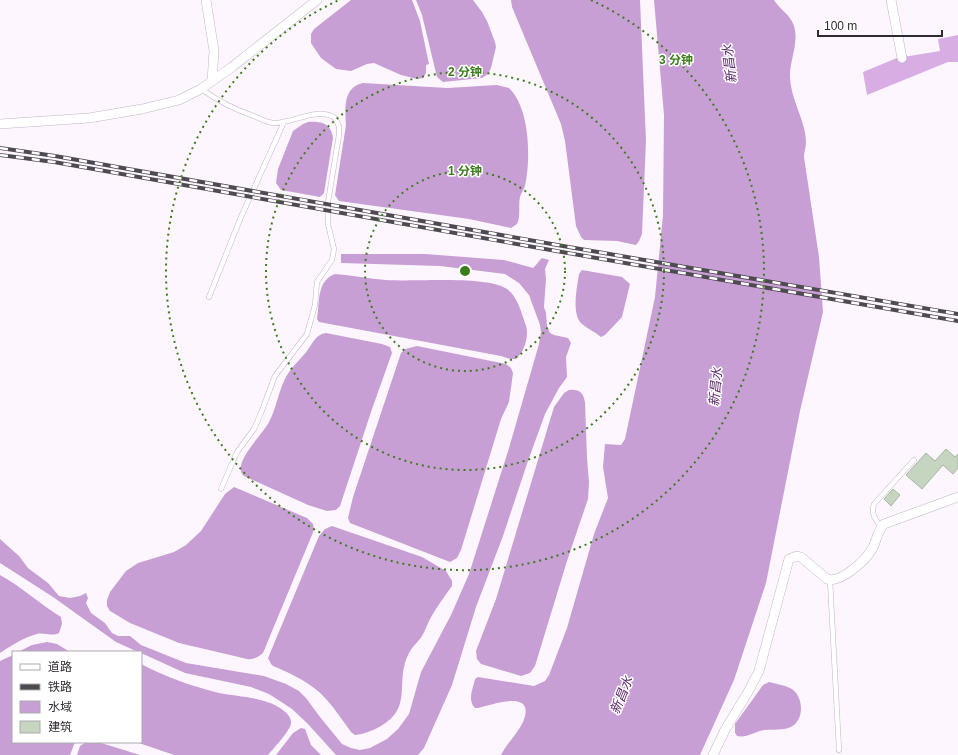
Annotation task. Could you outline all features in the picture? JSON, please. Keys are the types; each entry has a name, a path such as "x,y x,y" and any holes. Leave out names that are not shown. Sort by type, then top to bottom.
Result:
{"street":[{"path":"206,0 214,51 212,81"},
{"path":"0,124 89,118 142,110 179,100 201,89 289,24 317,0"},
{"path":"891,0 902,58"},
{"path":"713,755 725,730 759,671 789,559 797,556 801,557 830,580 835,580 845,575 869,554 873,548 881,527 889,521 958,497"}],"lane":[{"path":"201,89 214,98 241,112 270,123 284,122 322,114 330,115 337,120 339,126 339,135 328,202 328,224 334,255 331,263 317,282 315,305 307,334 275,376 256,423 237,452 221,489"},
{"path":"209,297 241,218 284,122"},
{"path":"881,527 873,515 872,510 874,504 914,460"},
{"path":"830,580 839,750"}],"shaded area":[{"path":"958,35 958,62 948,62 867,95 863,72 897,58 940,51 938,39"}],"water":[{"path":"351,0 412,0 420,21 429,64 426,65 426,73 423,78 417,79 401,75 374,63 367,64 351,71 336,69 321,58 311,43 311,34 314,29"},
{"path":"416,0 473,0 487,21 495,42 496,47 488,74 482,78 443,82 437,77 422,15"},
{"path":"511,0 640,0 646,141 642,234 636,245 617,241 584,240 581,237 576,226 565,141 561,124 512,7"},
{"name":"新昌水","path":"654,0 774,0 793,22 795,45 790,75 792,93 804,126 806,144 804,157 819,257 823,312 800,411 766,583 734,680 700,755 501,755 523,722 526,712 524,705 519,702 511,701 475,708 471,702 471,698 475,679 478,677 534,686 545,681 549,675 567,628 594,534 608,498 603,467 605,444 621,445 625,439 655,297 663,215 664,115"},
{"path":"363,83 447,88 497,85 509,88 516,97 521,108 525,121 528,148 527,175 525,186 520,197 519,218 517,224 511,228 469,219 339,201 335,195 346,125 345,112 347,100 352,89 356,85"},
{"path":"308,122 325,124 330,129 333,138 324,193 320,197 281,190 276,183 278,169 293,131"},
{"path":"341,254 425,254 504,260 533,268 542,258 549,260 545,269 546,279 544,307 547,326 550,333 568,338 571,343 566,357 567,377 559,388 545,414 503,536 476,607 452,685 424,748 418,755 336,755 292,709 269,694 251,687 185,673 142,653 142,651 136,651 116,642 53,597 0,563 0,539 19,556 28,568 48,583 59,596 70,598 86,593 88,598 86,603 91,613 105,623 112,633 118,636 130,636 141,645 186,663 264,676 286,684 299,691 342,744 351,748 360,750 370,748 387,739 398,729 409,714 421,672 451,615 469,574 509,448 539,344 541,332 540,325 529,295 519,283 505,274 440,266 341,263"},
{"path":"582,270 622,277 630,284 622,317 605,335 601,337 582,324 577,314 576,293 579,274"},
{"path":"335,274 386,280 449,280 483,282 497,285 507,289 518,304 526,327 526,342 519,356 516,359 510,359 501,356 319,322 317,319 322,287 329,277"},
{"path":"326,333 382,344 390,347 392,353 340,506 336,510 327,511 308,505 244,476 241,471 241,464 244,457 266,427 271,417 286,377 315,340 320,335"},
{"path":"417,346 506,364 511,368 513,373 509,402 501,419 461,550 457,558 450,562 350,523 348,518 353,497 401,353 405,349"},
{"path":"569,390 580,392 585,402 589,482 588,499 567,561 535,666 530,673 521,676 481,664 477,659 476,651 496,599 554,407 564,393"},
{"path":"234,487 307,518 313,524 314,530 263,653 255,658 247,659 179,643 130,623 110,611 107,606 107,600 110,592 126,571 138,563 174,552 186,545 201,531 225,494"},
{"path":"332,526 422,557 446,571 452,581 452,586 432,615 422,636 409,653 405,663 402,693 397,711 391,719 381,726 368,732 355,735 320,693 301,680 273,666 268,658 319,536 325,529"},
{"path":"0,575 61,617 62,624 59,633 54,635 32,635 0,653"},
{"path":"47,642 57,644 68,651 20,651 32,645"},
{"path":"12,655 12,743 75,743 70,755 0,755 0,661"},
{"path":"142,665 179,681 219,693 252,698 270,703 280,708 289,716 291,720 290,726 285,735 268,755 174,755 139,743 142,743"},
{"path":"769,682 788,687 795,691 801,708 799,719 796,724 788,728 764,730 747,736 737,736 735,733 735,724 763,685"},
{"path":"301,728 305,729 311,745 321,755 276,755 293,733"},
{"path":"84,743 101,743 140,755 77,755 80,746"}],"building":[{"path":"946,449 955,457 958,454 958,468 953,474 943,465 922,489 906,475 926,453 935,461"},
{"path":"893,489 900,495 891,506 884,499"}],"railway":[{"path":"0,148 55,156 958,314"},
{"path":"0,155 54,162 958,321"}]}
